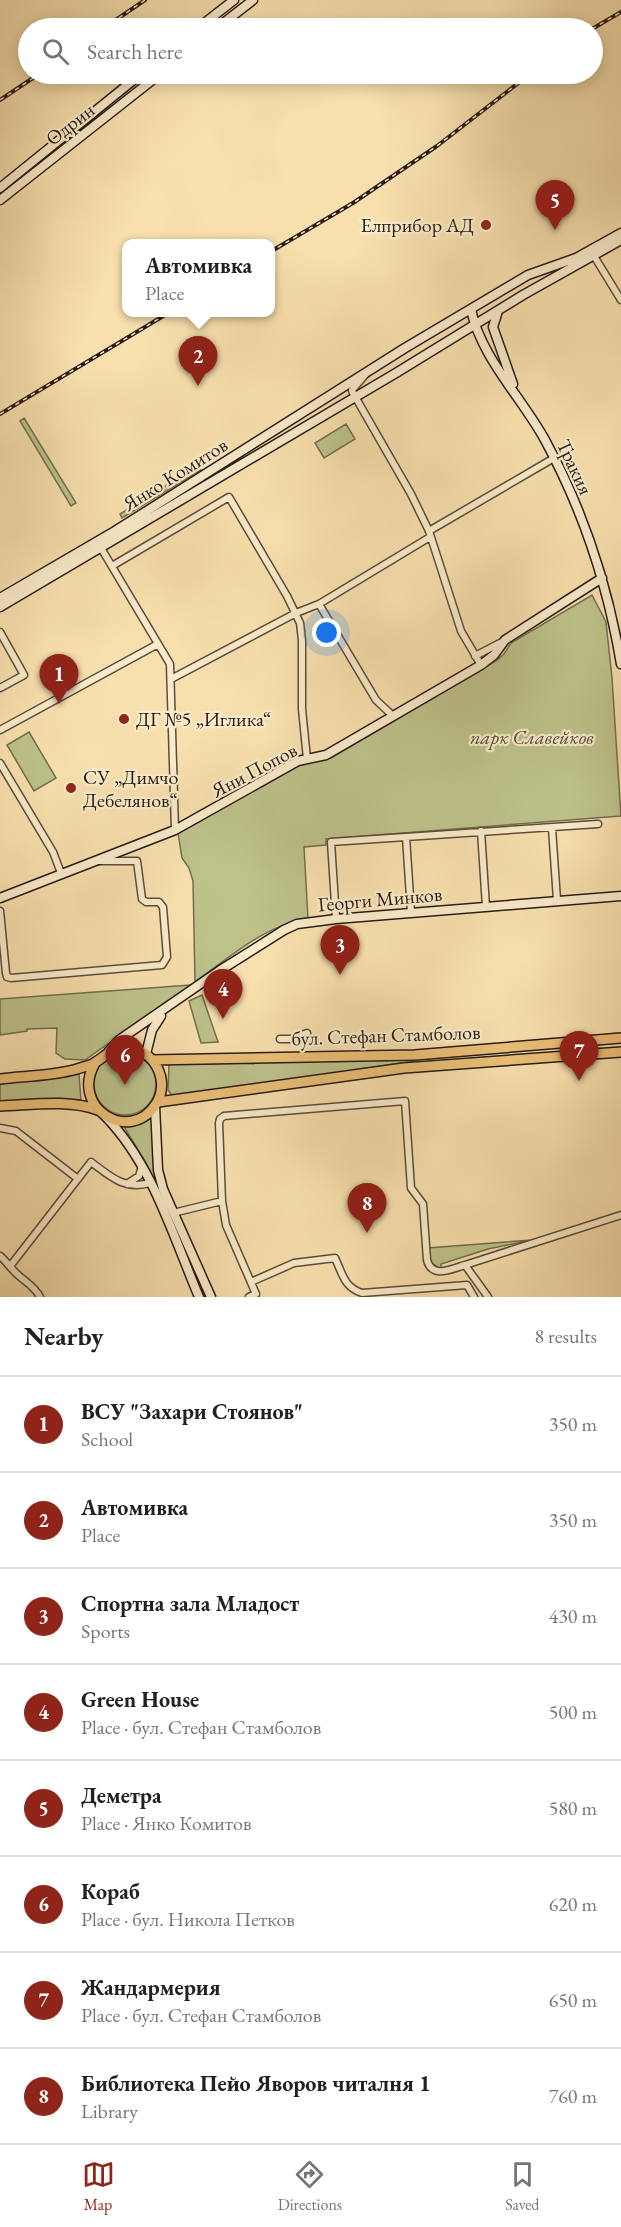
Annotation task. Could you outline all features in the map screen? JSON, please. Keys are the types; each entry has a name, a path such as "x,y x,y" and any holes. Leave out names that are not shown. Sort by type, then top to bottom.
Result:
{"main road":[{"path":"211,18 234,0"},
{"path":"230,18 253,0"},
{"name":"Одрин","path":"0,188 129,84"},
{"name":"Одрин","path":"0,200 147,84"},
{"path":"42,167 44,157 64,140 69,132"},
{"name":"Янко Комитов","path":"0,597 124,525 471,309 528,276 576,258 621,232"},
{"name":"Янко Комитов","path":"0,607 396,373 457,334 621,240"},
{"path":"471,309 478,322 497,344"},
{"path":"497,344 493,327 494,317 499,310"},
{"name":"Тракия","path":"478,322 482,342 516,393 554,458 586,531 603,578 621,664"},
{"path":"457,334 475,337 482,342"},
{"name":"Тракия","path":"497,344 516,393"},
{"path":"390,358 398,365 396,373"},
{"name":"Яни Попов","path":"0,898 175,830 289,766 326,754 481,665 494,655 505,640 603,578"},
{"name":"Георги Минков","path":"109,1052 119,1040 219,971 297,924 411,912 621,896"},
{"name":"Георги Минков","path":"149,1057 152,1030 167,1008"},
{"name":"бул. Стефан Стамболов","path":"149,1057 415,1055 621,1038"},
{"path":"558,1056 586,1048 621,1045"},
{"path":"3,1078 74,1070 95,1063 109,1052 124,1048 132,1048 149,1057 158,1067 162,1084 157,1104 158,1170 173,1213 211,1297"},
{"name":"бул. Стефан Стамболов","path":"157,1104 404,1068 621,1052"},
{"path":"95,1063 89,1076 90,1098 118,1130 142,1166 199,1297"},
{"path":"0,1106 78,1104 119,1121 127,1122 143,1117 157,1104"}],"street":[{"path":"594,256 621,300"},
{"path":"365,375 352,390 411,494 430,534 462,631 481,665"},
{"path":"171,679 319,604 554,458"},
{"path":"112,566 229,497 300,623 302,709 307,759"},
{"path":"101,548 170,664 175,830"},
{"path":"319,604 376,700 393,716"},
{"path":"0,632 24,675 0,688"},
{"name":"Яни Попов","path":"475,656 505,640"},
{"path":"0,730 158,644"},
{"path":"0,763 53,852 61,873"},
{"path":"336,919 331,842 598,824"},
{"path":"552,828 557,900"},
{"path":"481,831 486,907"},
{"path":"406,837 411,912"},
{"path":"0,911 7,977 162,965 167,957 163,907 159,902 146,902 142,898 137,861 94,861"},
{"path":"280,1039 291,1039 307,1033"},
{"path":"249,1297 257,1296 226,1225 222,1201 219,1123 224,1116 405,1101 411,1188 423,1204 429,1266 440,1272 621,1215"},
{"path":"0,1128 16,1131 78,1179"},
{"path":"11,1265 91,1162 120,1182 138,1186 150,1183"},
{"path":"126,1184 140,1176 142,1166"},
{"path":"173,1213 222,1201"},
{"path":"0,1256 32,1285 40,1297"},
{"path":"251,1282 294,1263 335,1258 346,1283 351,1289 362,1293 463,1285 470,1287 474,1297"},
{"path":"465,1265 488,1297"}],"green space":[{"path":"24,418 76,503 71,506 20,421"},
{"path":"346,424 355,439 324,458 315,443"},
{"path":"198,466 201,470 122,518 120,514"},
{"name":"парк Славейков","path":"592,595 606,622 621,816 326,839 326,845 304,847 308,919 292,922 263,935 195,982 193,881 189,868 182,858 178,833 305,762 331,758 496,661 511,643"},
{"path":"29,732 56,778 34,791 7,745"},
{"path":"191,985 85,1060 65,1059 56,1053 57,1028 27,1029 27,1031 0,1035 0,999"},
{"path":"202,995 219,1042 201,1043 189,1001"},
{"path":"125,1053 142,1058 147,1062 151,1067 156,1084 151,1101 147,1106 142,1110 125,1115 108,1110 103,1106 99,1101 94,1084 99,1067 103,1062 108,1058"},
{"path":"414,1059 414,1061 174,1098 168,1090 171,1063"},
{"path":"79,1074 81,1100 0,1102 0,1084"},
{"path":"155,1117 153,1143 169,1211 206,1297 204,1297 146,1163 123,1125 137,1124"},
{"path":"532,1240 488,1249 441,1264 441,1269 431,1263 427,1248"}],"railway":[{"path":"119,18 145,0"},
{"path":"603,23 621,12"},
{"path":"0,100 24,84"},
{"path":"275,249 353,203 437,146 517,84"},
{"path":"0,414 162,317"}],"place":[{"name":"Елприбор АД","path":"486,225"},
{"name":"Деметра","path":"555,230"},
{"name":"Автомивка","path":"198,386"},
{"name":"ВСУ \"Захари Стоянов\"","path":"59,704"},
{"name":"ДГ №5 „Иглика“","path":"124,719"},
{"name":"СУ „Димчо Дебелянов“","path":"71,788"},
{"name":"Спортна зала Младост","path":"340,975"},
{"name":"Green House","path":"223,1019"},
{"name":"Жандармерия","path":"579,1081"},
{"name":"Кораб","path":"125,1085"},
{"name":"Библиотека Пейо Яворов читалня 1","path":"367,1233"}]}
